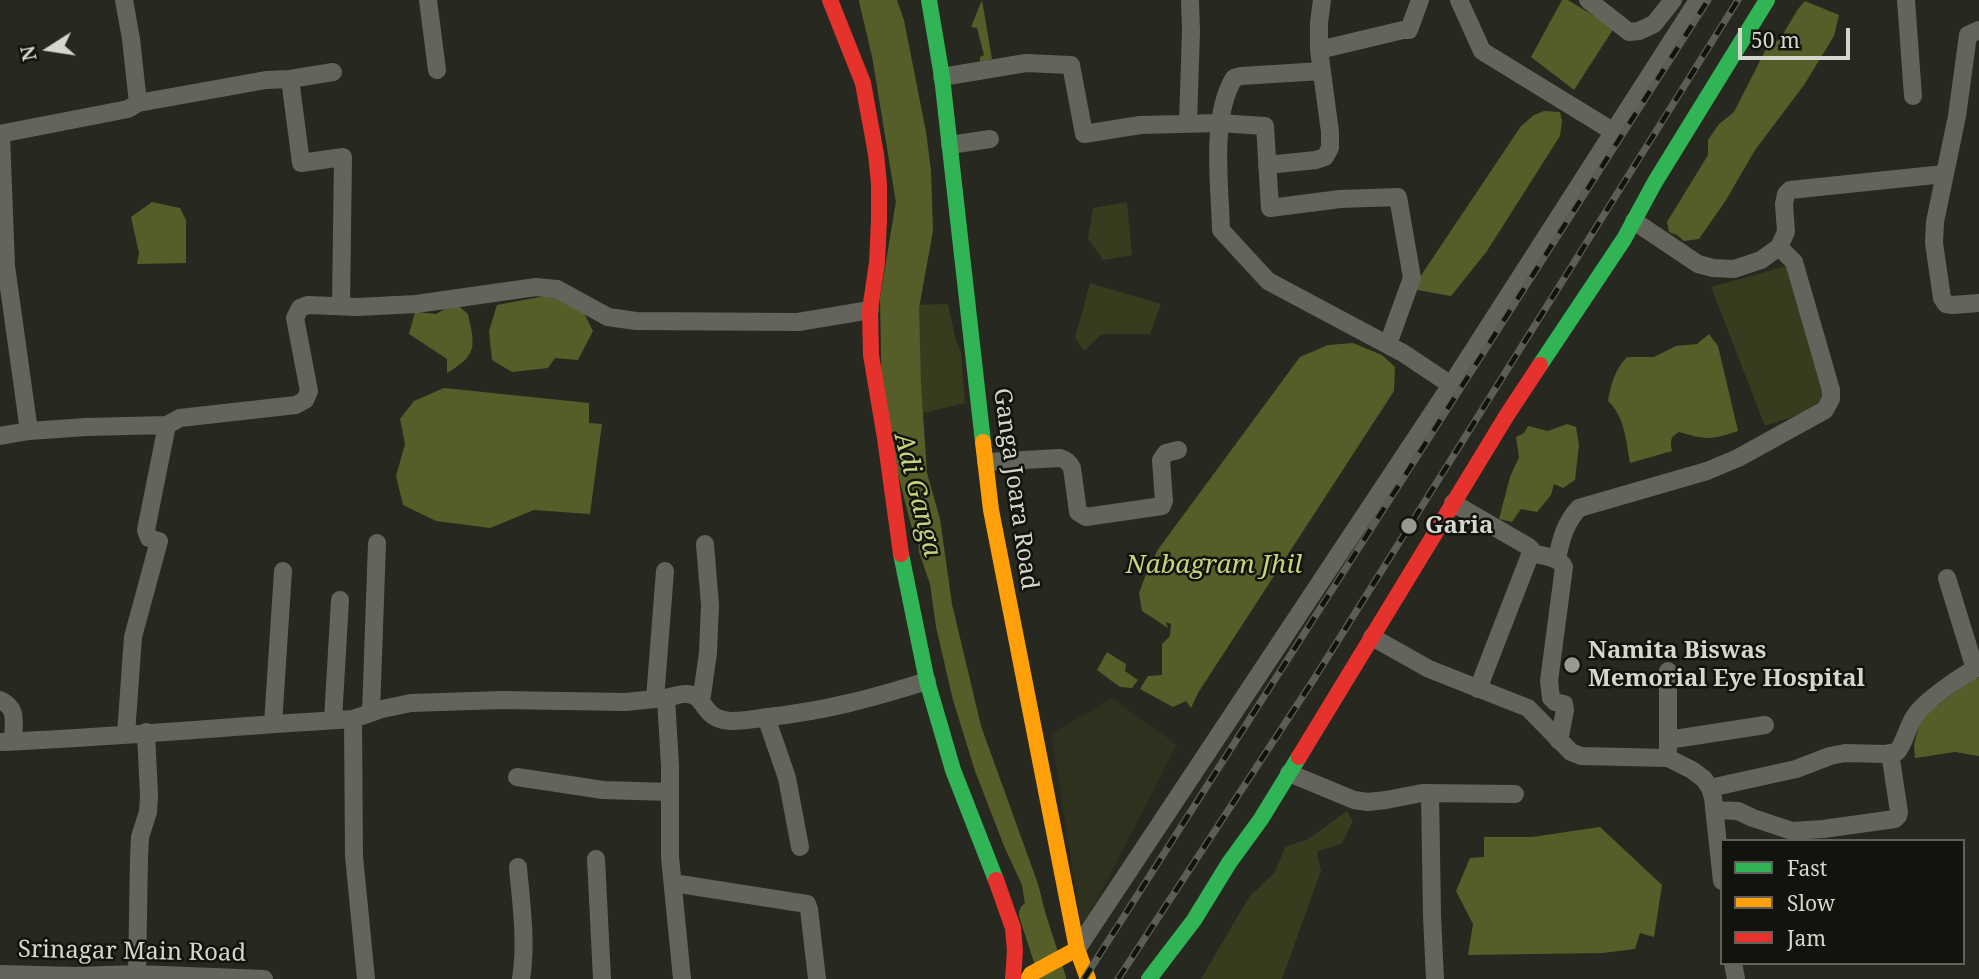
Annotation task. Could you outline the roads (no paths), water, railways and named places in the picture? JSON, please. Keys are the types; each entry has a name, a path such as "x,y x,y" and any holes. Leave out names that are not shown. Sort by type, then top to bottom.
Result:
{"street":[{"path":"124,0 138,103"},
{"path":"428,0 437,70"},
{"path":"830,0 863,83 876,154 879,184 878,241 870,310 871,355 886,438 906,584 927,681 968,812 1013,928 1013,979"},
{"name":"Ganga Joara Road","path":"929,0 942,77 991,510 1077,949 1088,979"},
{"path":"1188,123 1190,0"},
{"path":"1267,165 1316,160 1325,157 1330,148 1320,50 1322,0"},
{"path":"1320,50 1409,30 1420,0"},
{"path":"1459,0 1482,51 1614,132"},
{"path":"1588,0 1629,32 1654,24 1674,0"},
{"path":"1029,976 1077,949 1451,385 1698,0"},
{"path":"1149,979 1194,920 1228,863 1261,819 1507,415 1617,250 1655,182 1767,0"},
{"path":"1906,0 1913,96"},
{"path":"1979,30 1969,35 1934,232 1942,298 1953,305 1979,303"},
{"path":"942,77 1026,63 1071,65 1084,134 1140,125 1219,123 1265,126 1270,208 1340,199 1398,197 1412,278 1388,344"},
{"path":"1322,71 1234,78 1229,86 1219,123 1222,230 1268,281 1388,344 1451,385"},
{"path":"29,431 6,266 0,134 128,109 138,103 266,79 290,79 333,72"},
{"path":"290,79 301,163 343,157 341,306"},
{"path":"950,145 990,139"},
{"path":"1634,221 1698,264 1734,269 1761,260 1779,247 1786,232 1784,204 1786,194 1790,190 1944,174"},
{"path":"1557,559 1568,520 1579,508 1707,471 1749,452 1825,410 1831,399 1831,390 1794,262 1779,247"},
{"path":"0,436 86,427 167,425 180,418 296,405 305,400 309,391 295,318 300,308 308,305 416,304 536,287 557,289 608,317 636,321 797,322 870,310"},
{"path":"126,734 132,637 159,541 149,538 146,530 167,425"},
{"path":"986,462 1060,458 1065,460 1072,468 1078,512 1086,517 1162,506 1164,501 1161,460 1166,453 1178,450"},
{"path":"1453,503 1532,550 1478,689"},
{"path":"371,713 377,543"},
{"path":"701,702 708,653 710,605 705,544"},
{"path":"1531,553 1562,562 1564,573 1549,681 1551,698 1564,705 1565,710 1559,741"},
{"path":"273,724 283,571"},
{"path":"665,571 660,698 670,792 670,857 682,979"},
{"path":"1710,788 1796,769 1845,753 1897,752 1918,711 1977,668 1947,578"},
{"path":"334,720 340,600"},
{"path":"1372,638 1429,669 1528,708 1571,752 1581,756 1668,749 1765,725"},
{"path":"1668,671 1668,749 1704,779 1710,788 1720,863"},
{"path":"0,700 9,704 13,710 6,742 353,719 411,703 625,702 687,694 698,698 711,716 718,720 733,721 842,706 927,681"},
{"path":"766,717 787,778 800,847"},
{"path":"353,719 354,856 366,979"},
{"path":"137,974 139,858 149,795 146,732"},
{"path":"1714,810 1738,811 1792,831 1823,830 1895,819 1899,812 1890,753"},
{"path":"1289,773 1354,800 1368,802 1430,793 1514,794"},
{"path":"517,777 603,790 670,792"},
{"path":"1430,793 1435,979"},
{"path":"596,859 603,979"},
{"path":"518,867 524,961 522,979"},
{"path":"673,883 807,904 817,979"},
{"name":"Srinagar Main Road","path":"1,975 87,977 137,974 264,979"}],"water":[{"path":"863,0 897,0 904,20 926,132 931,170 933,231 919,308 927,473 940,519 952,604 981,726 1038,884 1051,935 1036,957 1032,949 1022,885 975,771 953,700 936,627 930,584 919,552 914,473 906,447 897,391 899,289 906,192 902,132 889,72"},
{"path":"982,0 992,59 980,62 980,57 984,55 977,28 971,27"},
{"path":"1562,0 1568,0 1614,28 1574,90 1531,57"},
{"path":"1805,1 1839,15 1834,36 1804,85 1755,150 1699,239 1684,241 1669,232 1667,222 1708,155 1708,140 1719,124 1734,112 1766,49 1780,39"},
{"path":"1544,111 1560,112 1560,136 1487,251 1451,296 1412,289 1521,126 1534,115"},
{"path":"152,202 180,208 186,220 186,263 137,264 139,253 131,217"},
{"path":"550,295 580,305 593,331 578,360 555,358 548,368 512,372 492,360 489,331 497,305"},
{"path":"455,303 468,314 473,342 464,361 447,373 447,359 409,334 415,312 436,314"},
{"path":"1709,334 1718,346 1738,431 1708,438 1679,432 1671,440 1672,451 1630,463 1621,422 1608,401 1619,367 1627,357 1654,357 1676,346 1697,344"},
{"name":"Nabagram Jhil","path":"1353,343 1382,355 1395,367 1394,391 1198,693 1191,708 1186,701 1173,707 1140,689 1148,676 1162,675 1162,644 1170,636 1171,624 1166,622 1168,628 1142,611 1139,593 1149,566 1154,578 1152,561 1159,548 1300,357 1328,345"},
{"path":"444,388 589,403 589,423 602,424 590,514 534,510 490,528 436,521 403,505 396,476 405,444 400,419 414,401"},
{"path":"1567,424 1576,427 1579,445 1575,480 1563,488 1554,484 1551,495 1537,512 1521,509 1512,522 1499,519 1510,477 1519,457 1516,437 1524,433 1528,426 1548,431"},
{"path":"1107,652 1126,664 1125,671 1138,680 1132,688 1120,687 1097,670"},
{"path":"1979,678 1979,756 1955,752 1915,758 1914,745 1921,718 1972,679"},
{"path":"1600,827 1662,885 1654,937 1640,933 1635,949 1602,953 1468,955 1473,924 1456,891 1470,858 1484,857 1484,837 1532,837"}],"waterway":[{"name":"Adi Ganga","path":"872,0 885,55 909,202 893,299 895,411 924,523"},
{"name":"Adi Ganga","path":"1032,914 1053,979"}],"railway":[{"path":"1084,979 1708,0"},
{"path":"1118,979 1314,679 1738,0"}],"place":[{"name":"Garia","path":"1409,526"},
{"name":"Namita Biswas Memorial Eye Hospital","path":"1572,665"}]}
